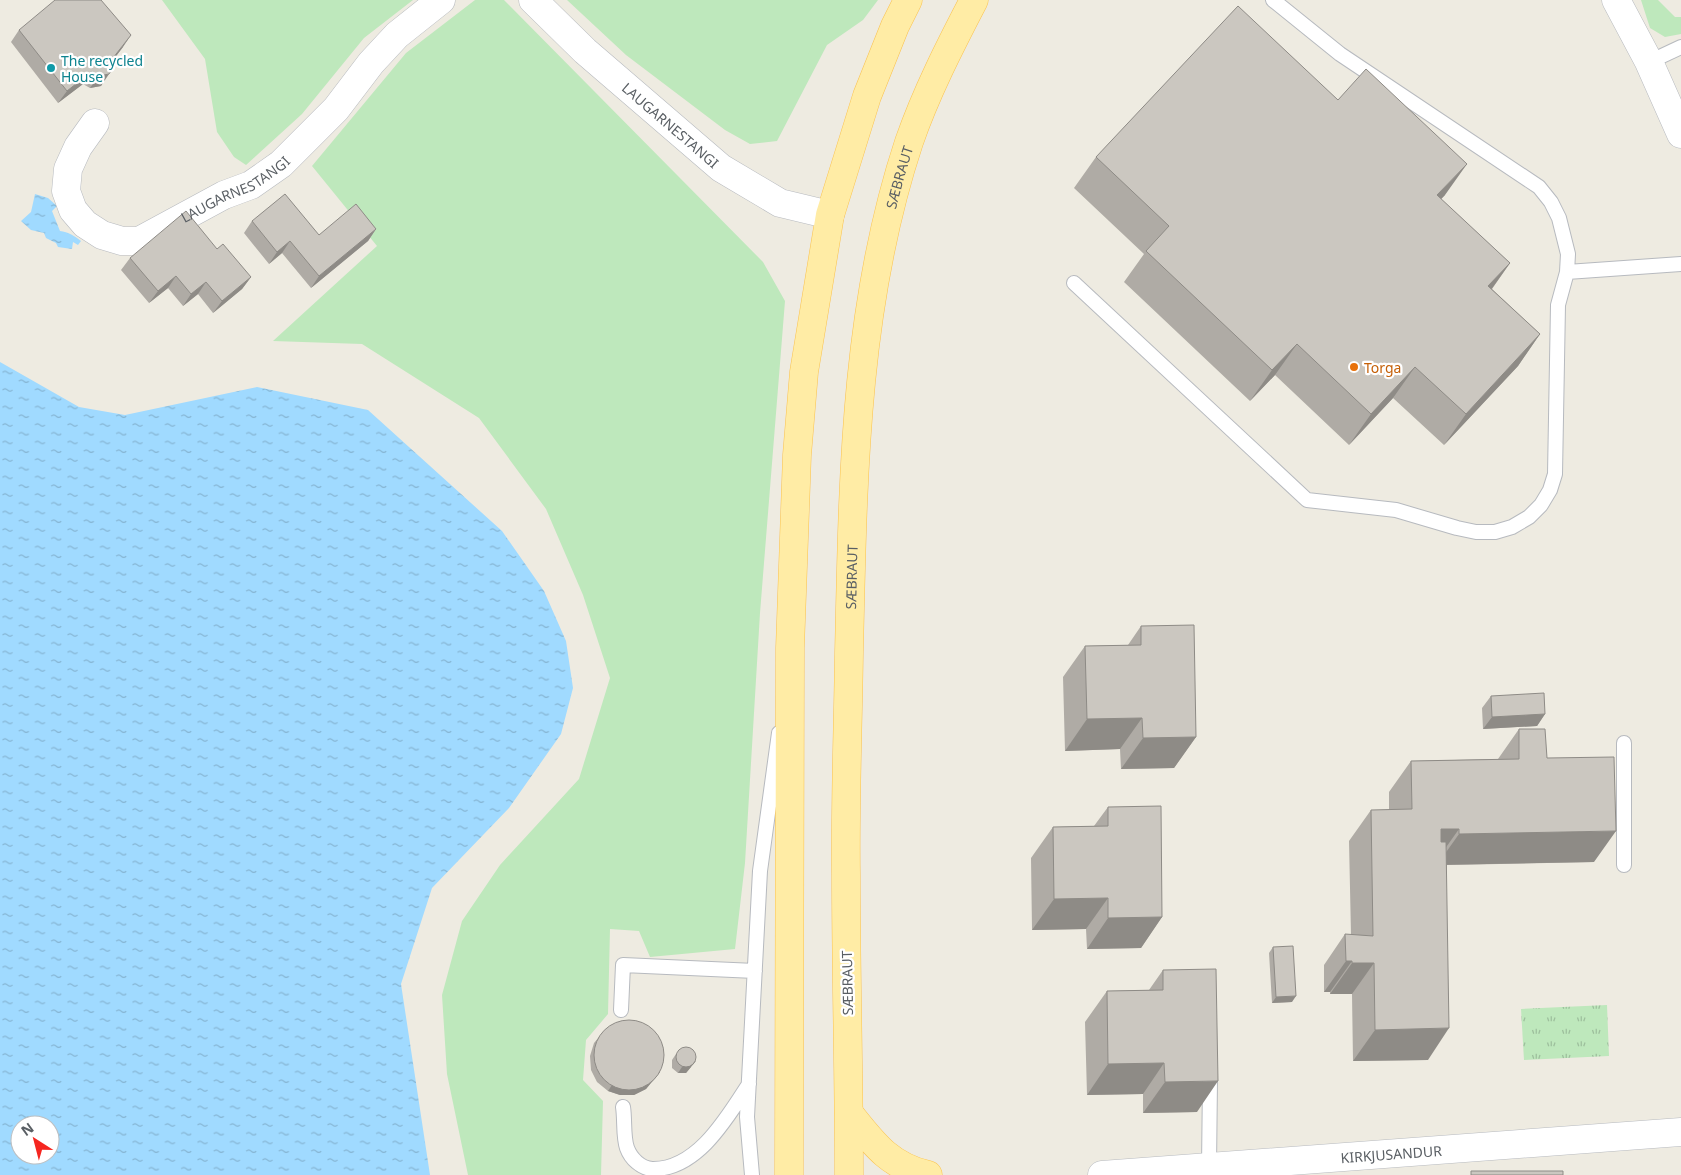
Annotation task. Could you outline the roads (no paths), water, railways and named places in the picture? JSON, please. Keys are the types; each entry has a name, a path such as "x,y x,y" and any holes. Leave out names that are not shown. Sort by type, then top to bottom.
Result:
{"main road":[{"path":"790,1174 790,648 797,455 804,372 830,214 867,96 895,26 908,0"},
{"name":"SÆBRAUT","path":"849,1175 846,874 852,522 858,416 866,327 881,245 910,142 940,65 974,0"},
{"path":"849,1113 886,1155 909,1170 928,1175"}],"street":[{"name":"LAUGARNESTANGI","path":"95,123 78,147 68,169 66,191 73,210 86,224 102,235 122,240 138,241 224,194 251,185 281,164 336,109 370,63 397,35 441,0"},
{"name":"LAUGARNESTANGI","path":"533,0 585,51 721,168 780,203 830,214"},
{"path":"1598,0 1645,54"},
{"path":"1616,0 1645,54 1681,134"},
{"name":"KIRKJUSANDUR","path":"1102,1175 1209,1167 1394,1164 1681,1132"}],"lane":[{"path":"1074,283 1307,500 1396,510 1476,532 1494,532 1512,527 1528,517 1541,505 1550,490 1555,474 1558,305 1567,272 1565,236 1551,202 1539,187 1340,54 1273,0"},
{"path":"1645,54 1681,48"},
{"path":"1567,272 1681,264"},
{"path":"752,1175 748,1117 760,871 790,648"},
{"path":"1624,743 1624,865"},
{"path":"621,1010 623,965 755,971"},
{"path":"1209,1167 1210,1080"},
{"path":"623,1107 627,1148 635,1161 645,1168 666,1169 684,1160 700,1148 727,1118 749,1084"}],"water":[{"path":"35,194 48,198 57,206 52,211 60,231 69,233 79,239 81,241 78,245 73,242 72,249 58,247 56,243 46,238 44,233 31,230 21,221 31,212"},
{"path":"0,362 79,407 125,415 257,387 368,410 502,531 544,591 566,641 573,688 561,734 509,808 432,888 401,984 430,1175 0,1175"}],"place":[{"name":"The recycled House","path":"51,68"},
{"name":"Torga","path":"1354,367"}]}
